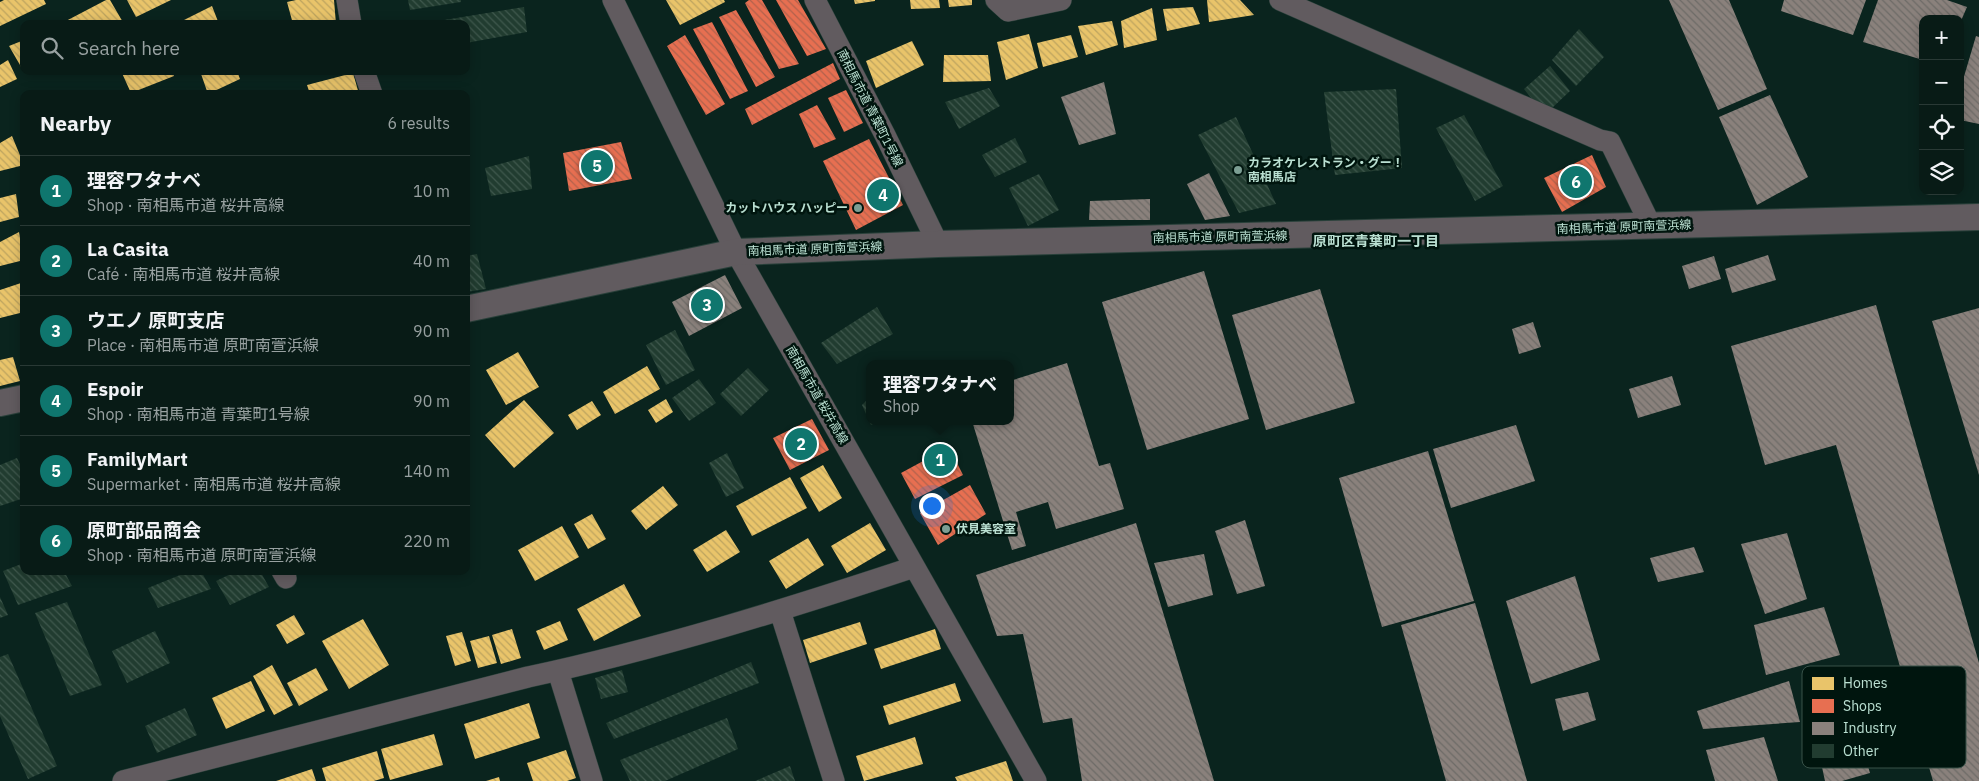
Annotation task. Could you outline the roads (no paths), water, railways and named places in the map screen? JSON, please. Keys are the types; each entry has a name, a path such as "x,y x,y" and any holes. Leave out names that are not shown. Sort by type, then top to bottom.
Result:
{"street":[{"path":"347,0 350,20"},
{"name":"南相馬市道 桜井高線","path":"613,0 736,252 1036,781"},
{"name":"南相馬市道 青葉町1号線","path":"815,0 938,244"},
{"path":"996,0 1008,11 1061,0"},
{"path":"1280,0 1600,140 1610,142 1651,226"},
{"path":"365,75 371,90"},
{"name":"南相馬市道 原町南萱浜線","path":"470,308 736,252 938,244 1979,217"},
{"path":"0,403 20,399"},
{"path":"123,781 175,775 780,611 914,566"},
{"path":"780,611 834,781"},
{"path":"558,671 592,781"}],"place":[{"name":"FamilyMart","path":"597,166"},
{"name":"カラオケレストラン・グー！ 南相馬店","path":"1238,170"},
{"name":"原町部品商会","path":"1576,182"},
{"name":"Espoir","path":"883,195"},
{"name":"カットハウス ハッピー","path":"858,208"},
{"name":"ウエノ 原町支店","path":"707,305"},
{"name":"La Casita","path":"801,444"},
{"name":"理容ワタナベ","path":"940,460"},
{"name":"伏見美容室","path":"946,529"}],"district":[{"name":"原町区青葉町一丁目","path":"1376,241"}]}
